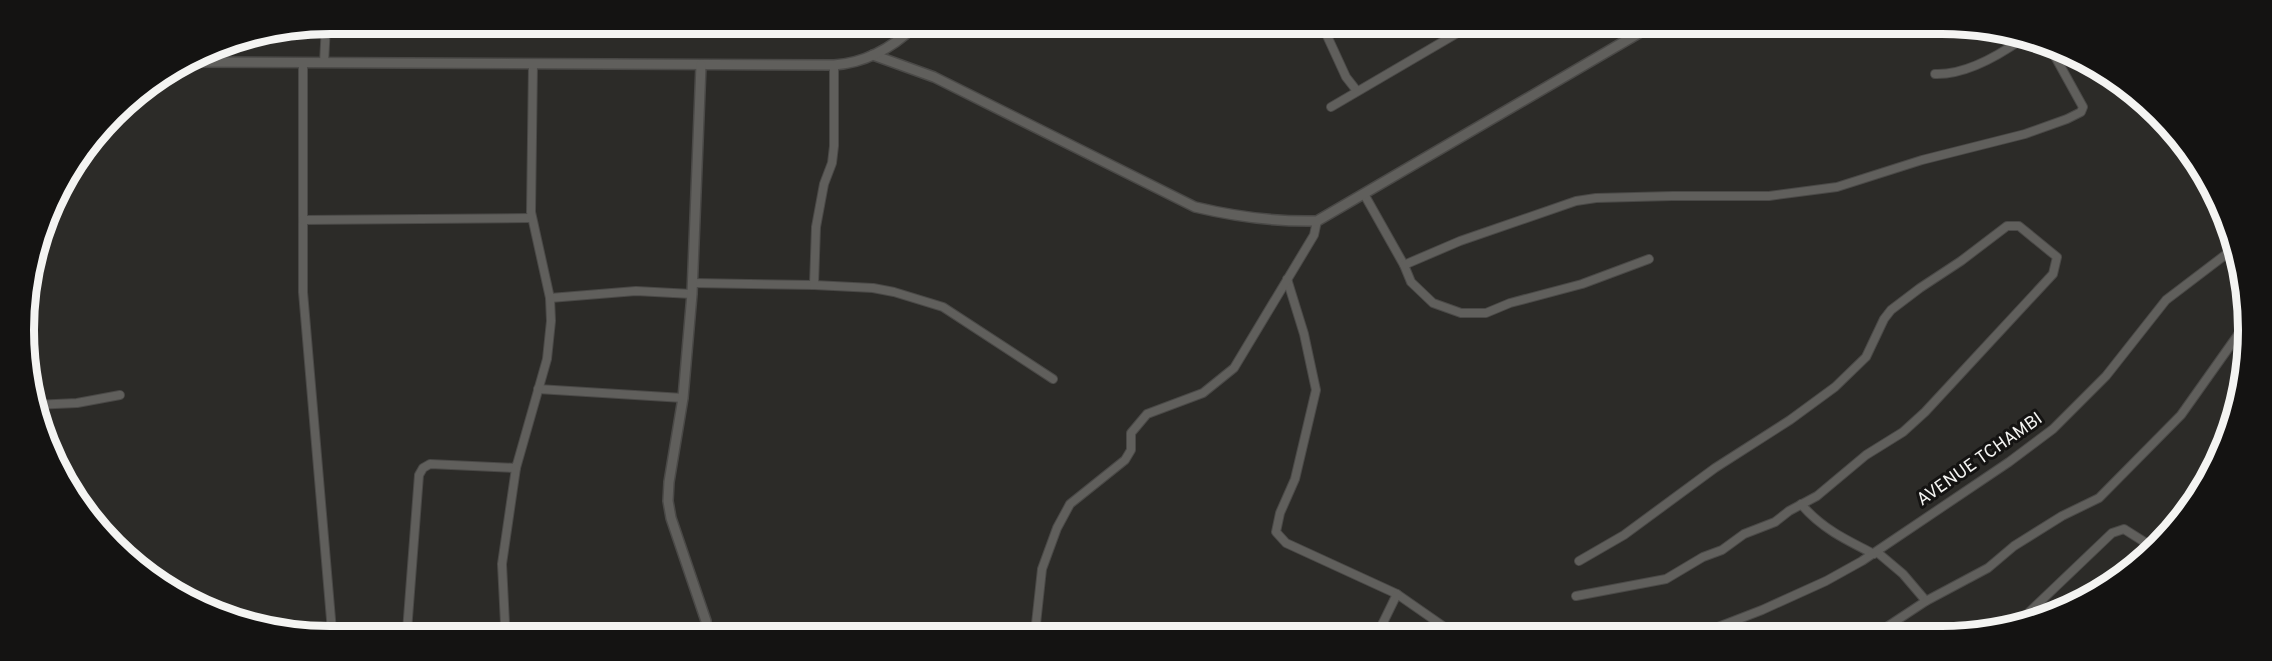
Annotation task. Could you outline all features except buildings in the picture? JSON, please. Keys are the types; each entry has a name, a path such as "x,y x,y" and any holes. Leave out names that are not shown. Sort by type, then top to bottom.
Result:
{"street":[{"path":"324,63 326,34"},
{"path":"206,62 834,65 862,61 907,34"},
{"path":"1326,34 1346,77 1357,91"},
{"path":"1331,107 1456,34"},
{"path":"873,55 934,76 1195,207 1237,217 1285,222 1317,221 1637,34"},
{"path":"1935,74 1976,66 2015,44"},
{"path":"1404,265 1460,241 1585,199 1672,196 1734,197 1837,187 1922,160 2035,130 2067,119 2081,111 2083,107 2055,57"},
{"path":"303,63 303,292 332,626"},
{"path":"505,626 502,564 516,468 547,359 552,321 550,298 531,212 533,64"},
{"path":"701,64 693,283 683,398 668,501 670,518 706,626"},
{"path":"814,285 816,228 834,146 834,65"},
{"path":"1364,194 1404,265 1411,282 1433,303 1461,313 1486,313 1510,303 1582,284 1650,259"},
{"path":"303,220 531,218"},
{"path":"1036,626 1043,563 1057,528 1070,504 1125,460 1131,450 1131,433 1148,412 1203,393 1231,372 1314,235 1317,221"},
{"path":"1576,596 1666,579 1704,557 1722,550 1744,534 1775,522 1817,496 1866,455 1903,432 1925,412 2053,274 2057,257 2019,226 2007,226 1891,310 1884,319 1866,357 1835,387 1790,420 1714,468 1624,535 1579,561"},
{"name":"AVENUE TCHAMBI","path":"1721,626 1826,581 1876,553 2009,462 2053,429 2106,376 2166,300 2227,254"},
{"path":"1287,279 1304,333 1316,390 1295,479 1280,513 1276,532 1286,543 1397,594 1443,626"},
{"path":"693,283 814,285 884,290 943,307 1053,379"},
{"path":"550,298 636,291 692,294"},
{"path":"1888,626 1926,601 1988,568 2014,546 2062,516 2099,498 2181,415 2238,335"},
{"path":"538,389 683,398"},
{"path":"44,405 77,404 120,395"},
{"path":"407,626 419,475 423,468 430,464 516,468"},
{"path":"1801,504 1815,521 1828,530 1876,553 1903,574 1926,601"},
{"path":"2028,613 2112,533 2124,529 2147,544"},
{"path":"1381,626 1397,594"}]}
